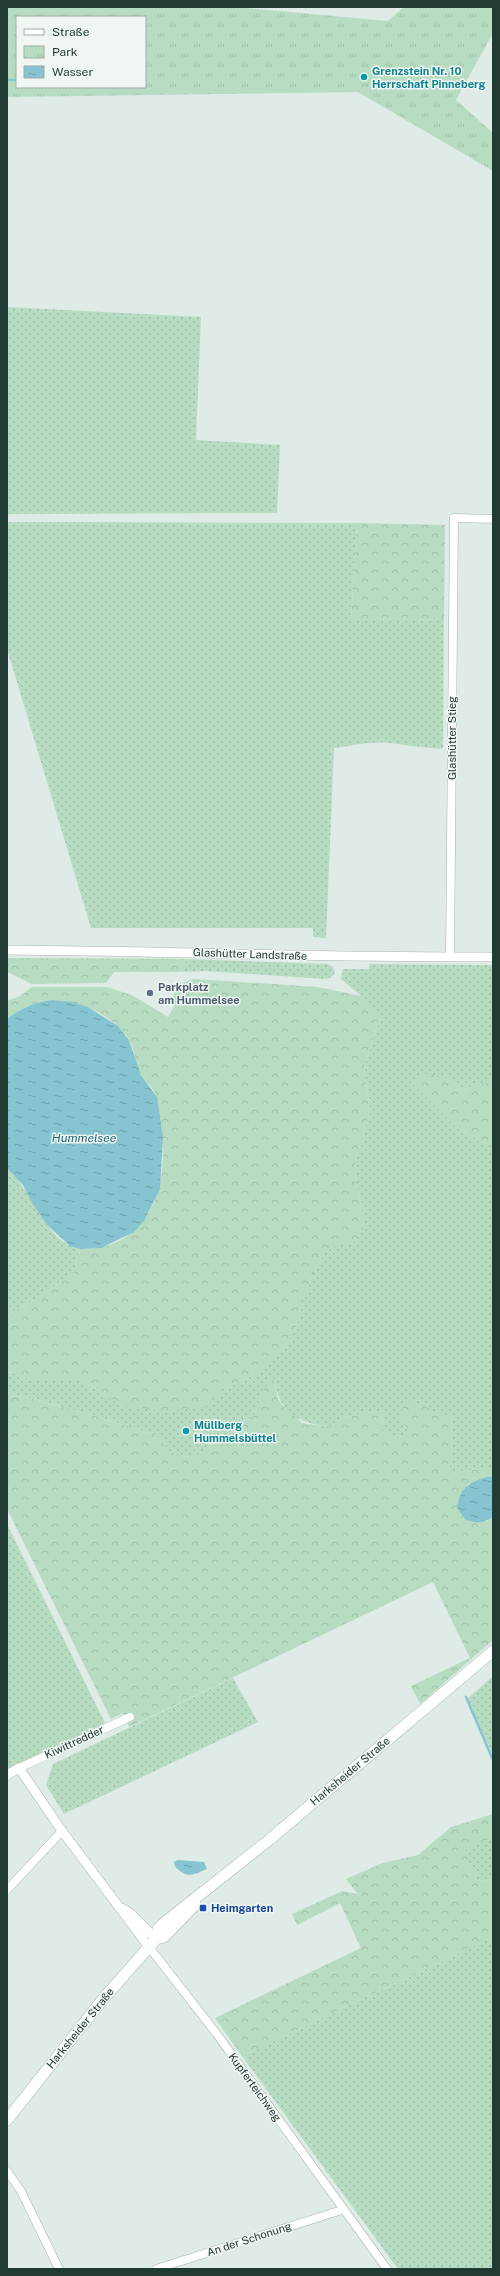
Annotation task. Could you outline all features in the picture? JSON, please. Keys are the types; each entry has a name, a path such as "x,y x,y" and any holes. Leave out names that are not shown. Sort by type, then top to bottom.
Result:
{"main road":[{"name":"Harksheider Straße","path":"7,2120 104,1998 152,1943 164,1937 198,1902 206,1890 493,1651"}],"street":[{"name":"Glashütter Stieg","path":"450,957 454,518 493,519"},
{"name":"Glashütter Landstraße","path":"7,950 493,957"},
{"name":"Kiwittredder","path":"7,1775 19,1768 130,1717"},
{"path":"7,1890 62,1831 19,1768"},
{"name":"Kupferteichweg","path":"62,1831 121,1907 126,1918 152,1943 342,2210 387,2269"},
{"path":"7,2171 21,2192 59,2269"},
{"name":"An der Schonung","path":"156,2269 342,2210"}],"green space":[{"path":"7,7 234,7 388,21 404,7 493,7 493,33 456,100 493,133 493,171 358,92 7,97"},
{"path":"7,307 201,317 196,440 280,445 277,513 7,514"},
{"path":"7,522 357,523 351,619 444,618 443,749 390,743 369,743 334,748 326,938 313,937 313,929 311,928 91,928 7,649"},
{"path":"357,523 445,525 444,618 351,619"},
{"path":"7,958 187,959 179,972 114,972 106,983 32,984 7,972"},
{"path":"187,959 327,964 333,967 335,973 330,978 326,979 207,971 179,972"},
{"path":"369,964 493,965 493,1081 462,1090 444,1077 415,1086 453,1125 493,1147 493,1469 477,1469 449,1474 453,1426 451,1418 443,1415 396,1439 382,1431 383,1410 343,1418 330,1427 319,1425 301,1420 287,1411 282,1404 275,1383 263,1391 254,1416 194,1458 170,1452 158,1436 99,1417 7,1392 7,1371 29,1379 78,1379 124,1406 203,1408 227,1387 255,1374 285,1346 296,1329 300,1308 311,1278 325,1252 338,1243 354,1242 363,1215 354,1168 370,1111 364,1067 380,1018 361,996 341,979 343,969 369,969"},
{"path":"194,979 318,987 361,996 380,1017 364,1067 370,1111 354,1168 363,1215 363,1229 354,1242 338,1243 325,1252 311,1278 300,1308 296,1329 285,1346 255,1374 227,1387 203,1408 163,1411 124,1406 78,1379 29,1379 7,1371 7,1317 9,1314 34,1300 73,1274 80,1249 105,1246 124,1238 140,1225 151,1208 159,1189 163,1145 156,1096 139,1071 131,1043 121,1029 111,1020 87,1007 62,1001 49,1001 32,1004 7,1019 7,1001 20,996 32,987 106,987 132,995 168,1017 175,1005 173,997 178,984"},
{"path":"421,1073 444,1077 462,1090 493,1081 493,1147 453,1125 414,1086"},
{"path":"7,1168 24,1189 39,1214 56,1236 67,1244 80,1249 73,1274 34,1300 9,1314 7,1317"},
{"path":"271,1378 275,1383 278,1399 282,1405 302,1423 330,1427 343,1418 383,1410 382,1431 396,1439 410,1432 400,1419 403,1406 411,1401 451,1418 453,1426 449,1474 477,1469 493,1469 493,1477 487,1477 467,1485 485,1522 493,1517 493,1640 420,1704 411,1686 470,1658 433,1582 129,1727 123,1713 111,1719 7,1509 7,1392 99,1417 158,1436 170,1452 194,1458 254,1416 263,1391"},
{"path":"7,1524 105,1723 7,1770"},
{"path":"493,1676 493,1755 467,1699"},
{"path":"233,1678 258,1722 64,1814 46,1785 53,1764"},
{"path":"493,1814 493,1837 464,1851 478,1881 493,1879 493,1937 242,2056 215,2018 361,1948 340,1903 297,1925 292,1914 342,1891 358,1894 346,1879 383,1863 418,1855 451,1827"},
{"path":"493,1837 493,1879 478,1881 463,1850"},
{"path":"493,1937 493,2269 398,2269 242,2056"}],"water":[{"name":"Hummelsee","path":"52,1000 73,1002 88,1007 118,1026 129,1040 141,1075 157,1097 163,1137 160,1189 144,1221 134,1232 101,1248 80,1249 70,1246 47,1225 32,1203 23,1185 7,1168 7,1019 28,1006 39,1002"},
{"path":"487,1477 493,1477 493,1517 487,1521 480,1522 466,1520 457,1508 460,1496 470,1484"},
{"path":"178,1860 204,1862 207,1869 189,1875 177,1869 174,1862"}],"waterway":[{"path":"7,80 16,80"},
{"path":"466,1697 493,1760"}],"place":[{"name":"Grenzstein Nr. 10 Herrschaft Pinneberg","path":"364,77"},
{"name":"Parkplatz am Hummelsee","path":"150,993"},
{"name":"Müllberg Hummelsbüttel","path":"186,1431"},
{"name":"Heimgarten","path":"203,1908"}]}
